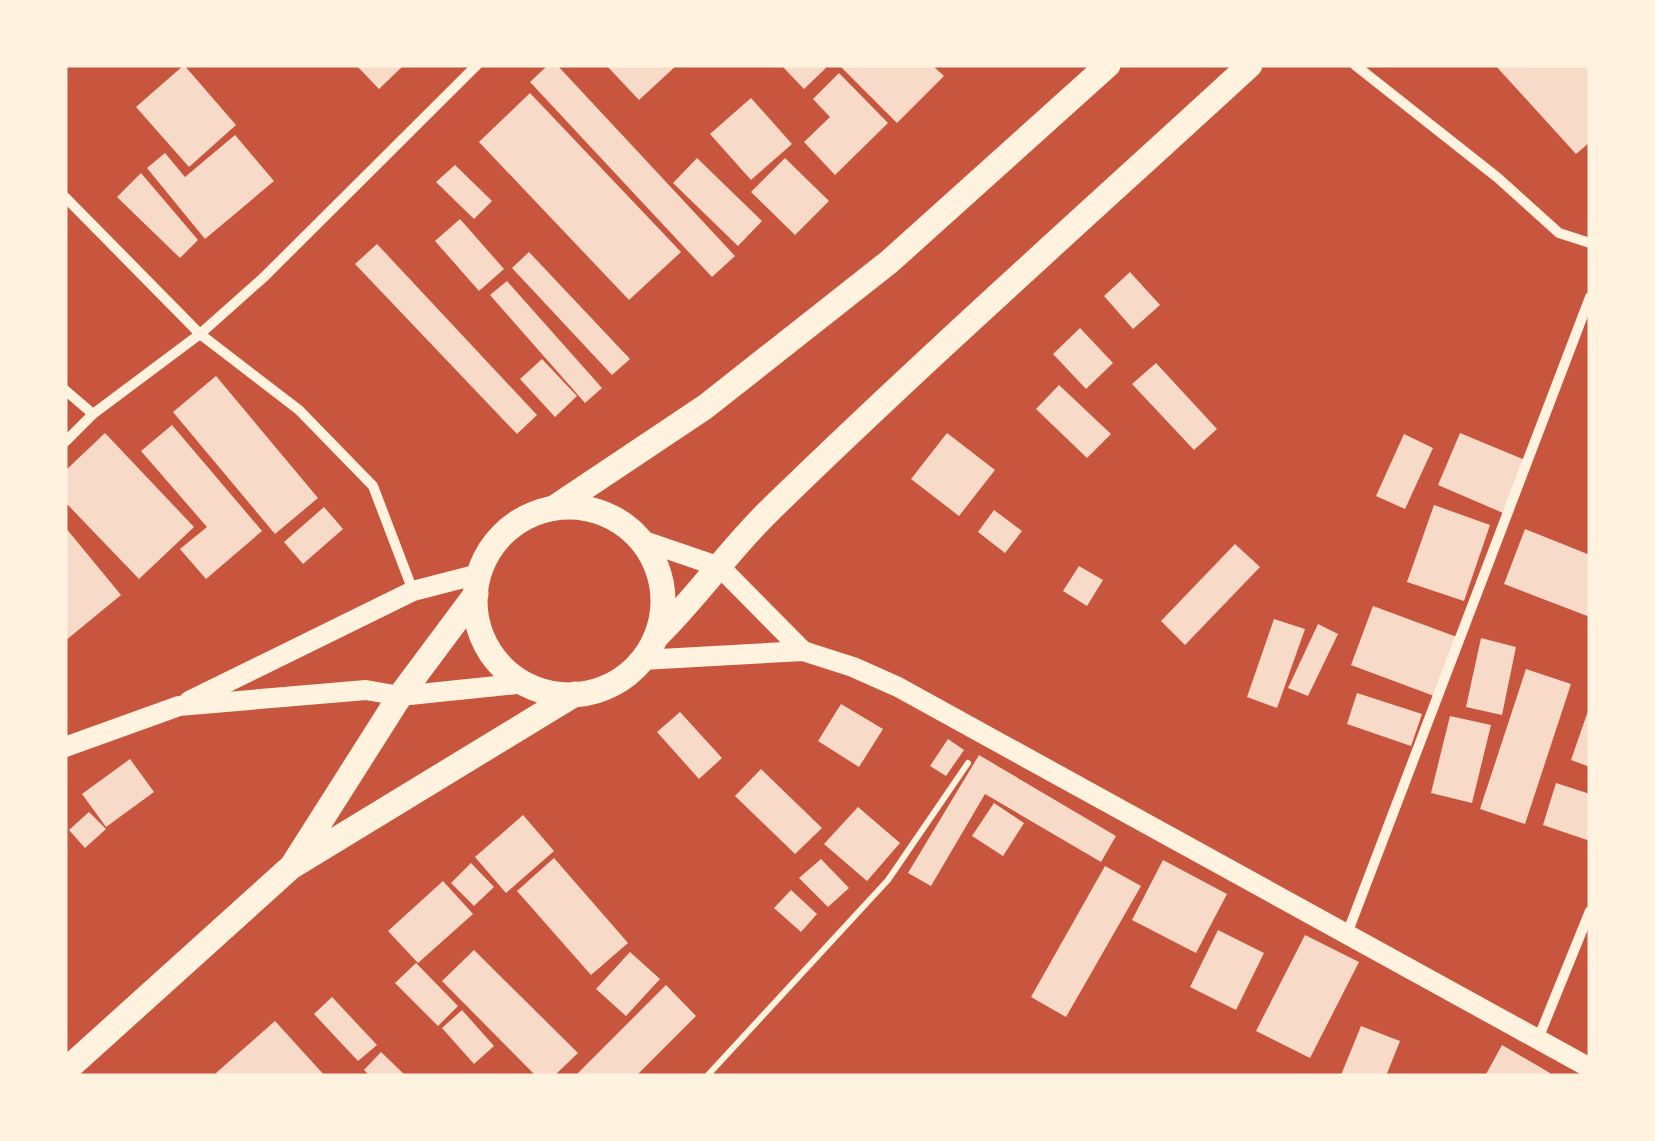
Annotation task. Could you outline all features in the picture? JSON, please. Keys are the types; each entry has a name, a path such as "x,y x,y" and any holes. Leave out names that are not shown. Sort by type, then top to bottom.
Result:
{"main road":[{"path":"554,508 705,406 889,262 1108,65"},
{"path":"656,636 691,602 765,515 1250,65"},
{"path":"291,868 400,696 478,584 494,542 512,526 531,514 554,508 586,508 616,519 641,540 653,557 660,576 662,616 642,660 624,678 601,690 576,694 550,692 526,684 490,652 480,632 478,584"},
{"path":"641,540 720,567 803,651"},
{"path":"65,748 179,706 412,591 478,584"},
{"path":"642,660 803,651 853,667 898,687 1590,1068"},
{"path":"179,706 366,690 400,696 526,684"},
{"path":"65,1071 291,868 576,694"}],"street":[{"path":"65,442 92,414 200,334 315,229 477,65"},
{"path":"1355,65 1498,178 1559,233 1590,243"},
{"path":"65,198 200,334 299,410 373,486 412,591"},
{"path":"1347,934 1590,296"},
{"path":"65,390 92,414"},
{"path":"1538,1040 1590,911"}],"path":[{"path":"708,1076 888,880 986,736"}],"building":[{"path":"184,65 236,125 189,167 136,107"},
{"path":"356,65 404,65 379,89"},
{"path":"548,65 557,65 735,256 712,277 530,82"},
{"path":"606,65 677,65 639,100"},
{"path":"781,65 823,65 826,68 804,89"},
{"path":"839,65 932,65 944,76 897,123"},
{"path":"1495,65 1590,65 1590,142 1576,154"},
{"path":"839,73 888,123 835,175 804,142 830,117 813,99"},
{"path":"530,93 681,252 629,300 479,142"},
{"path":"751,98 792,144 751,180 710,134"},
{"path":"235,135 274,181 205,239 147,168 165,153 185,177"},
{"path":"697,158 762,221 738,246 673,183"},
{"path":"785,158 829,201 795,235 751,192"},
{"path":"455,165 492,201 474,219 436,182"},
{"path":"141,173 198,240 180,258 117,197"},
{"path":"460,219 504,269 479,291 435,241"},
{"path":"377,244 537,415 517,434 355,264"},
{"path":"529,252 630,359 612,375 512,268"},
{"path":"1130,272 1160,305 1133,329 1104,296"},
{"path":"507,281 602,388 585,403 490,295"},
{"path":"1080,328 1113,363 1086,389 1053,354"},
{"path":"542,359 577,396 555,417 520,379"},
{"path":"1156,363 1217,429 1194,450 1132,384"},
{"path":"216,376 318,498 275,534 173,412"},
{"path":"1059,385 1111,434 1087,458 1036,409"},
{"path":"172,425 262,531 206,579 180,549 207,527 141,451"},
{"path":"105,433 194,527 139,579 65,502 65,471"},
{"path":"947,433 995,470 959,516 911,479"},
{"path":"1460,433 1525,460 1503,513 1438,485"},
{"path":"1404,434 1433,448 1405,509 1376,496"},
{"path":"1434,505 1490,525 1464,601 1407,582"},
{"path":"324,507 343,529 303,564 284,542"},
{"path":"994,510 1022,531 1005,553 978,532"},
{"path":"65,527 121,595 65,641"},
{"path":"1525,529 1590,555 1590,617 1504,584"},
{"path":"1235,544 1260,567 1185,645 1161,621"},
{"path":"1079,566 1103,580 1087,606 1063,591"},
{"path":"1373,606 1457,637 1434,696 1351,665"},
{"path":"1274,619 1305,629 1277,708 1247,697"},
{"path":"1318,624 1338,634 1308,696 1288,688"},
{"path":"1481,638 1516,647 1502,715 1466,707"},
{"path":"1526,669 1571,684 1525,824 1480,809"},
{"path":"1357,693 1422,714 1411,746 1347,724"},
{"path":"841,704 883,729 859,767 818,741"},
{"path":"1590,708 1590,767 1571,760"},
{"path":"680,712 722,758 699,779 657,732"},
{"path":"1450,716 1491,725 1472,803 1431,793"},
{"path":"948,739 964,750 946,776 930,766"},
{"path":"979,755 1116,836 1101,862 985,794 931,886 908,873"},
{"path":"130,759 154,792 106,827 82,794"},
{"path":"761,769 822,828 795,854 735,796"},
{"path":"1556,783 1590,794 1590,841 1543,825"},
{"path":"994,803 1024,823 1003,856 972,836"},
{"path":"858,807 900,843 867,881 824,844"},
{"path":"89,812 106,829 85,848 69,830"},
{"path":"523,815 554,851 506,893 475,857"},
{"path":"554,858 628,943 591,975 517,891"},
{"path":"821,859 849,888 828,907 799,878"},
{"path":"1163,860 1227,894 1196,953 1132,920"},
{"path":"471,863 494,887 474,906 451,883"},
{"path":"1105,866 1141,886 1066,1017 1031,997"},
{"path":"443,881 473,914 418,963 388,931"},
{"path":"791,890 817,914 801,932 774,908"},
{"path":"1218,930 1264,953 1236,1010 1190,987"},
{"path":"1305,935 1359,962 1310,1058 1256,1031"},
{"path":"474,950 578,1053 554,1076 536,1076 442,981"},
{"path":"630,952 660,979 626,1016 596,989"},
{"path":"416,963 458,1006 438,1026 395,983"},
{"path":"666,985 696,1016 636,1076 575,1076"},
{"path":"332,997 377,1045 358,1061 314,1014"},
{"path":"462,1010 494,1046 474,1064 442,1028"},
{"path":"275,1021 325,1076 216,1073"},
{"path":"1361,1026 1400,1041 1386,1076 1341,1075"},
{"path":"1502,1045 1550,1073 1485,1076"},
{"path":"381,1052 406,1076 370,1076 364,1070"}]}
